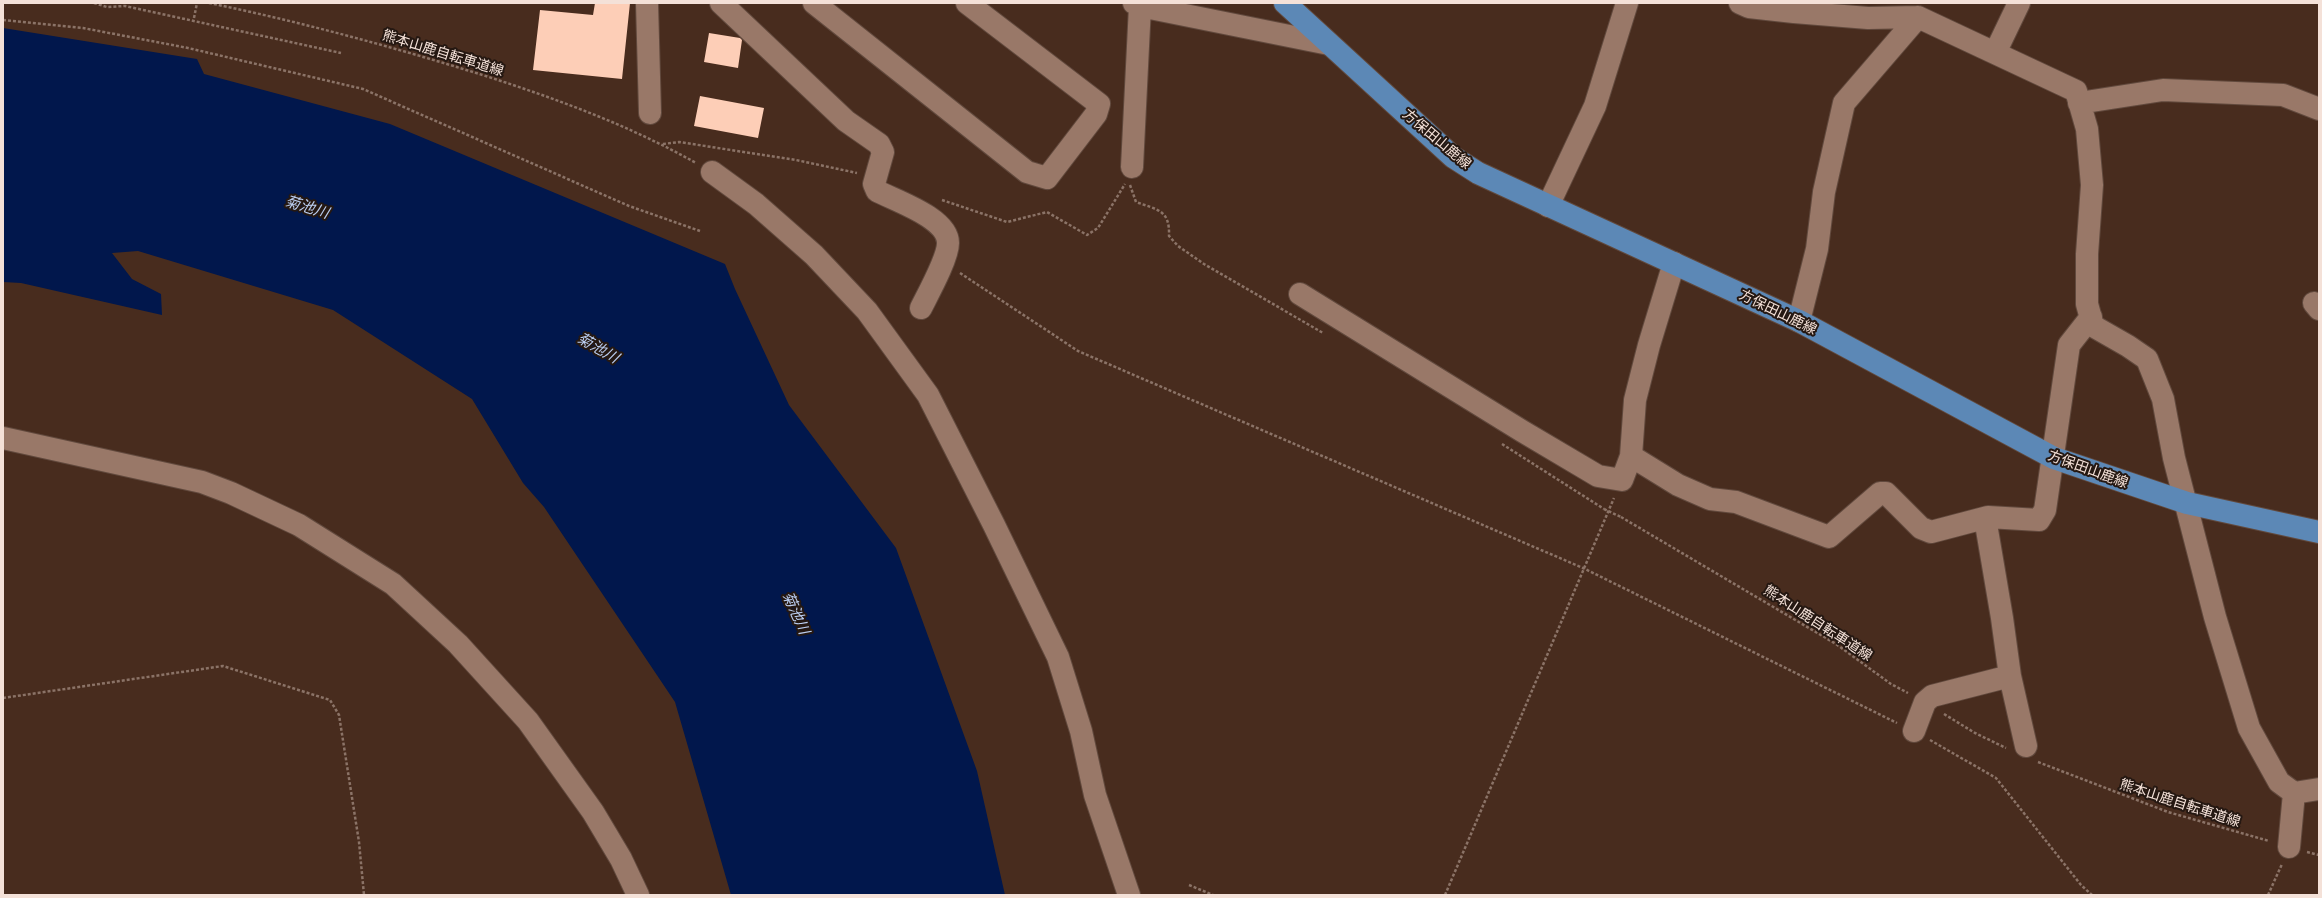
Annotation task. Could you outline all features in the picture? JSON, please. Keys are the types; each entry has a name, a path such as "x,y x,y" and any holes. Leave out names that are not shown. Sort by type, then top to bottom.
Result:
{"main road":[{"name":"方保田山鹿線","path":"1285,3 1453,157 1478,173 1799,321 2054,458 2188,503 2319,532"}],"street":[{"path":"647,3 650,112"},
{"path":"721,3 775,52 846,121 880,144 882,152 874,184 877,191 936,221 944,230 948,243 943,262 921,308"},
{"path":"814,3 1027,172 1047,178 1096,114 1099,104 966,3"},
{"path":"1548,206 1594,106 1627,3"},
{"path":"1740,3 1749,6 1794,12 1868,18 1918,17 2076,91 2087,129 2092,185 2087,254 2087,304 2093,326 2147,359 2163,399 2174,458 2188,503 2215,617 2249,728 2279,782 2294,793 2319,789"},
{"path":"1996,53 2019,3"},
{"path":"1132,167 1137,5 1329,44"},
{"path":"1799,321 1817,249 1824,192 1844,103 1918,17"},
{"path":"2079,103 2163,90 2283,95 2319,108"},
{"path":"712,172 756,204 814,255 867,311 928,395 994,525 1058,657 1081,731 1095,795 1129,895"},
{"path":"1300,294 1522,431 1598,476 1622,480 1631,456 1635,400 1649,345 1674,263"},
{"path":"1631,456 1678,485 1710,499 1736,502 1829,537 1880,493 1886,493 1920,528 1931,532 1985,518 2039,520 2045,510 2054,458 2069,345 2091,317"},
{"path":"3,438 202,482 231,493 299,525 393,584 458,644 528,721 593,812 621,858 638,895"},
{"path":"1985,518 2010,676 2024,752"},
{"path":"1914,731 1924,702 1932,696 2010,676"},
{"path":"2289,847 2294,793"}],"path":[{"path":"94,3 106,7 125,6 341,53"},
{"path":"194,18 197,3"},
{"name":"熊本山鹿自転車道線","path":"209,3 416,53 608,119 663,144 712,172"},
{"path":"3,20 83,28 188,48 363,89 629,206 700,230"},
{"path":"943,262 1078,350 1583,568 1914,731 1996,778 2081,885 2092,895"},
{"path":"1445,895 1583,568 1622,480"},
{"name":"熊本山鹿自転車道線","path":"1604,509 1621,517 1836,644 1891,684 1975,733 2168,812 2319,855"},
{"path":"3,698 222,666 330,700 339,715 359,842 364,895"},
{"path":"2268,895 2289,847"},
{"path":"1189,885 1213,895"}],"water":[{"name":"菊池川","path":"3,28 197,59 204,74 390,124 725,264 735,289 789,405 896,548 977,771 1005,895 731,895 675,702 544,507 523,483 472,399 333,310 138,251 112,253 132,279 161,294 162,315 21,283 3,282"}],"building":[{"path":"595,3 630,3 622,79 533,70 540,10 593,15"},
{"path":"709,33 740,38 742,40 738,68 704,62"},
{"path":"700,96 764,108 758,138 694,126"}]}
